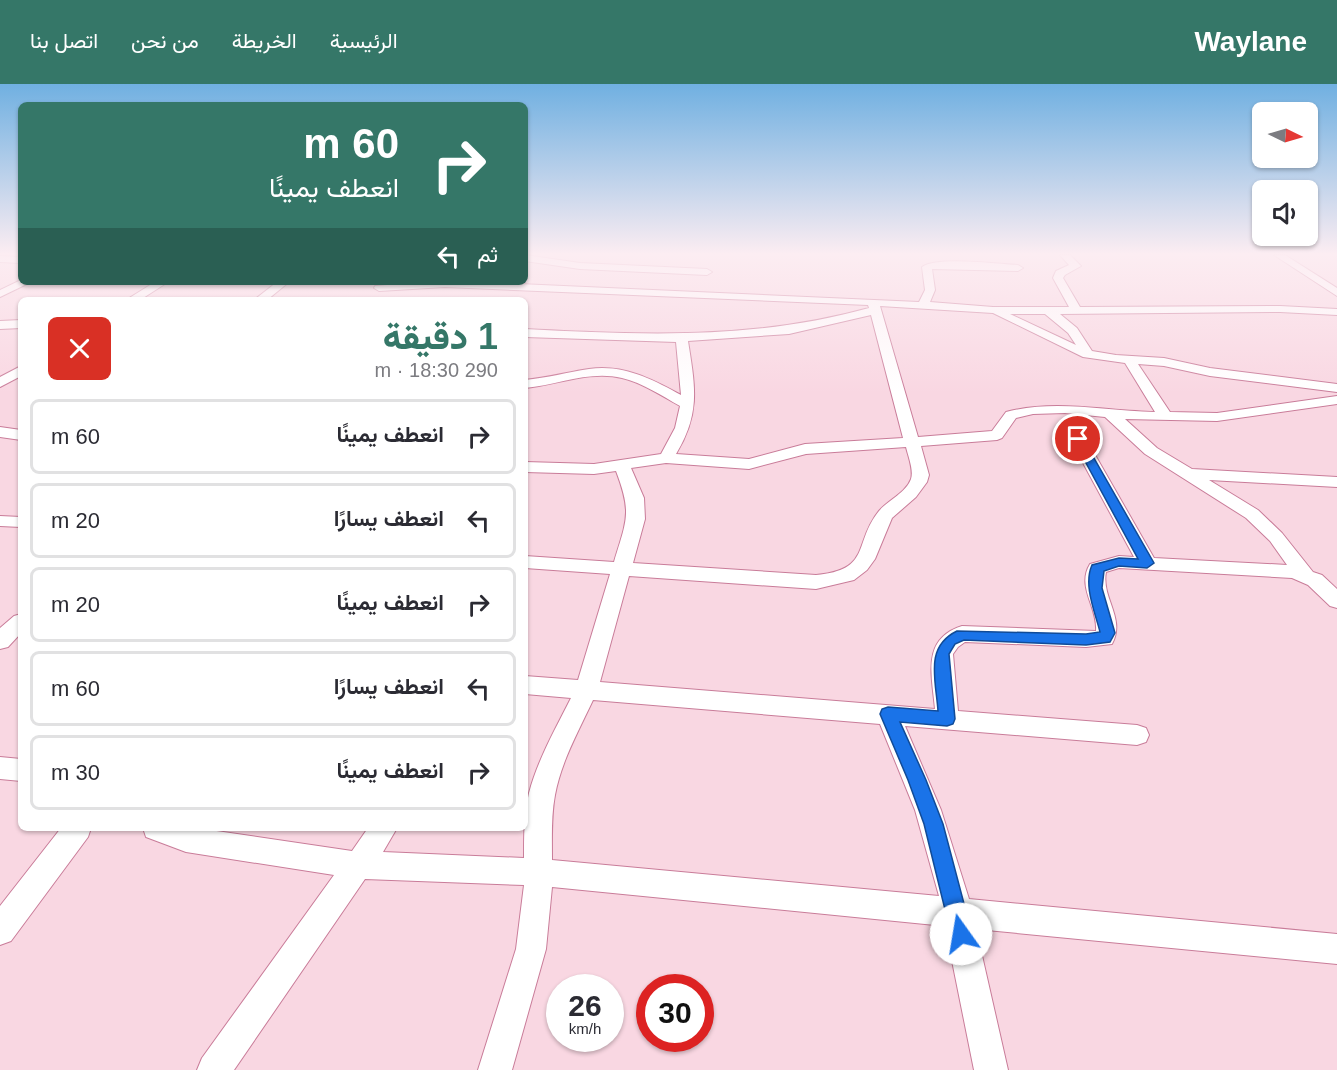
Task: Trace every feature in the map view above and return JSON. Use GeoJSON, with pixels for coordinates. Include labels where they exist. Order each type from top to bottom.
{"type":"FeatureCollection","features":[{"type":"Feature","properties":{"kind":"street"},"geometry":{"type":"LineString","coordinates":[[793,301],[993,310],[1280,309],[1337,312]]}},
{"type":"Feature","properties":{"kind":"street"},"geometry":{"type":"LineString","coordinates":[[923,306],[926,301]]}},
{"type":"Feature","properties":{"kind":"street"},"geometry":{"type":"LineString","coordinates":[[1071,301],[1076,310]]}},
{"type":"Feature","properties":{"kind":"street"},"geometry":{"type":"LineString","coordinates":[[528,333],[682,340],[786,330],[836,321],[874,306]]}},
{"type":"Feature","properties":{"kind":"street"},"geometry":{"type":"LineString","coordinates":[[528,562],[816,582],[835,581],[849,576],[860,568],[869,554],[884,517],[919,484],[921,475],[874,306]]}},
{"type":"Feature","properties":{"kind":"street"},"geometry":{"type":"LineString","coordinates":[[993,310],[1088,354],[1164,362],[1222,374],[1337,388]]}},
{"type":"Feature","properties":{"kind":"street"},"geometry":{"type":"LineString","coordinates":[[1049,311],[1073,331],[1088,354]]}},
{"type":"Feature","properties":{"kind":"street"},"geometry":{"type":"LineString","coordinates":[[0,325],[18,324]]}},
{"type":"Feature","properties":{"kind":"street"},"geometry":{"type":"LineString","coordinates":[[666,458],[680,437],[689,405],[682,340]]}},
{"type":"Feature","properties":{"kind":"street"},"geometry":{"type":"LineString","coordinates":[[1129,360],[1166,417]]}},
{"type":"Feature","properties":{"kind":"street"},"geometry":{"type":"LineString","coordinates":[[528,384],[614,372],[632,377],[689,405]]}},
{"type":"Feature","properties":{"kind":"street"},"geometry":{"type":"LineString","coordinates":[[0,383],[18,374]]}},
{"type":"Feature","properties":{"kind":"street"},"geometry":{"type":"LineString","coordinates":[[528,395],[540,384]]}},
{"type":"Feature","properties":{"kind":"street"},"geometry":{"type":"LineString","coordinates":[[528,467],[578,470],[622,466],[666,458],[749,464],[799,450],[989,437],[1001,431],[1011,415],[1021,411],[1065,409],[1166,417],[1217,417],[1337,400]]}},
{"type":"Feature","properties":{"kind":"street"},"geometry":{"type":"LineString","coordinates":[[1109,413],[1139,443],[1236,503],[1259,520],[1276,537],[1305,575],[1322,586],[1337,601]]}},
{"type":"Feature","properties":{"kind":"street"},"geometry":{"type":"LineString","coordinates":[[0,432],[18,435]]}},
{"type":"Feature","properties":{"kind":"street"},"geometry":{"type":"LineString","coordinates":[[1078,439],[1147,563]]}},
{"type":"Feature","properties":{"kind":"street"},"geometry":{"type":"LineString","coordinates":[[495,1070],[531,949],[536,912],[538,824],[542,793],[552,764],[586,690],[634,531],[636,506],[622,466]]}},
{"type":"Feature","properties":{"kind":"street"},"geometry":{"type":"LineString","coordinates":[[1185,473],[1337,482]]}},
{"type":"Feature","properties":{"kind":"street"},"geometry":{"type":"LineString","coordinates":[[0,521],[18,522]]}},
{"type":"Feature","properties":{"kind":"street"},"geometry":{"type":"LineString","coordinates":[[947,719],[942,654],[950,640],[962,634],[1104,638],[1108,633],[1108,626],[1095,588],[1097,568],[1119,562],[1286,571],[1305,575]]}},
{"type":"Feature","properties":{"kind":"street"},"geometry":{"type":"LineString","coordinates":[[0,640],[18,624]]}},
{"type":"Feature","properties":{"kind":"street"},"geometry":{"type":"LineString","coordinates":[[0,640],[18,642]]}},
{"type":"Feature","properties":{"kind":"street"},"geometry":{"type":"LineString","coordinates":[[528,685],[1137,735]]}},
{"type":"Feature","properties":{"kind":"street"},"geometry":{"type":"LineString","coordinates":[[888,714],[917,780],[933,824],[956,911],[992,1070]]}},
{"type":"Feature","properties":{"kind":"street"},"geometry":{"type":"LineString","coordinates":[[0,768],[18,770]]}},
{"type":"Feature","properties":{"kind":"street"},"geometry":{"type":"LineString","coordinates":[[0,930],[76,831]]}},
{"type":"Feature","properties":{"kind":"street"},"geometry":{"type":"LineString","coordinates":[[164,831],[186,839],[213,844],[357,865],[538,872],[1337,950]]}},
{"type":"Feature","properties":{"kind":"street"},"geometry":{"type":"LineString","coordinates":[[214,1070],[382,831]]}},
{"type":"Feature","properties":{"kind":"route"},"geometry":{"type":"LineString","coordinates":[[961,934],[933,824],[917,780],[888,714],[947,719],[942,654],[950,640],[962,634],[1096,639],[1104,638],[1108,633],[1108,626],[1095,588],[1097,568],[1104,564],[1119,562],[1147,563],[1078,439]]}}]}
